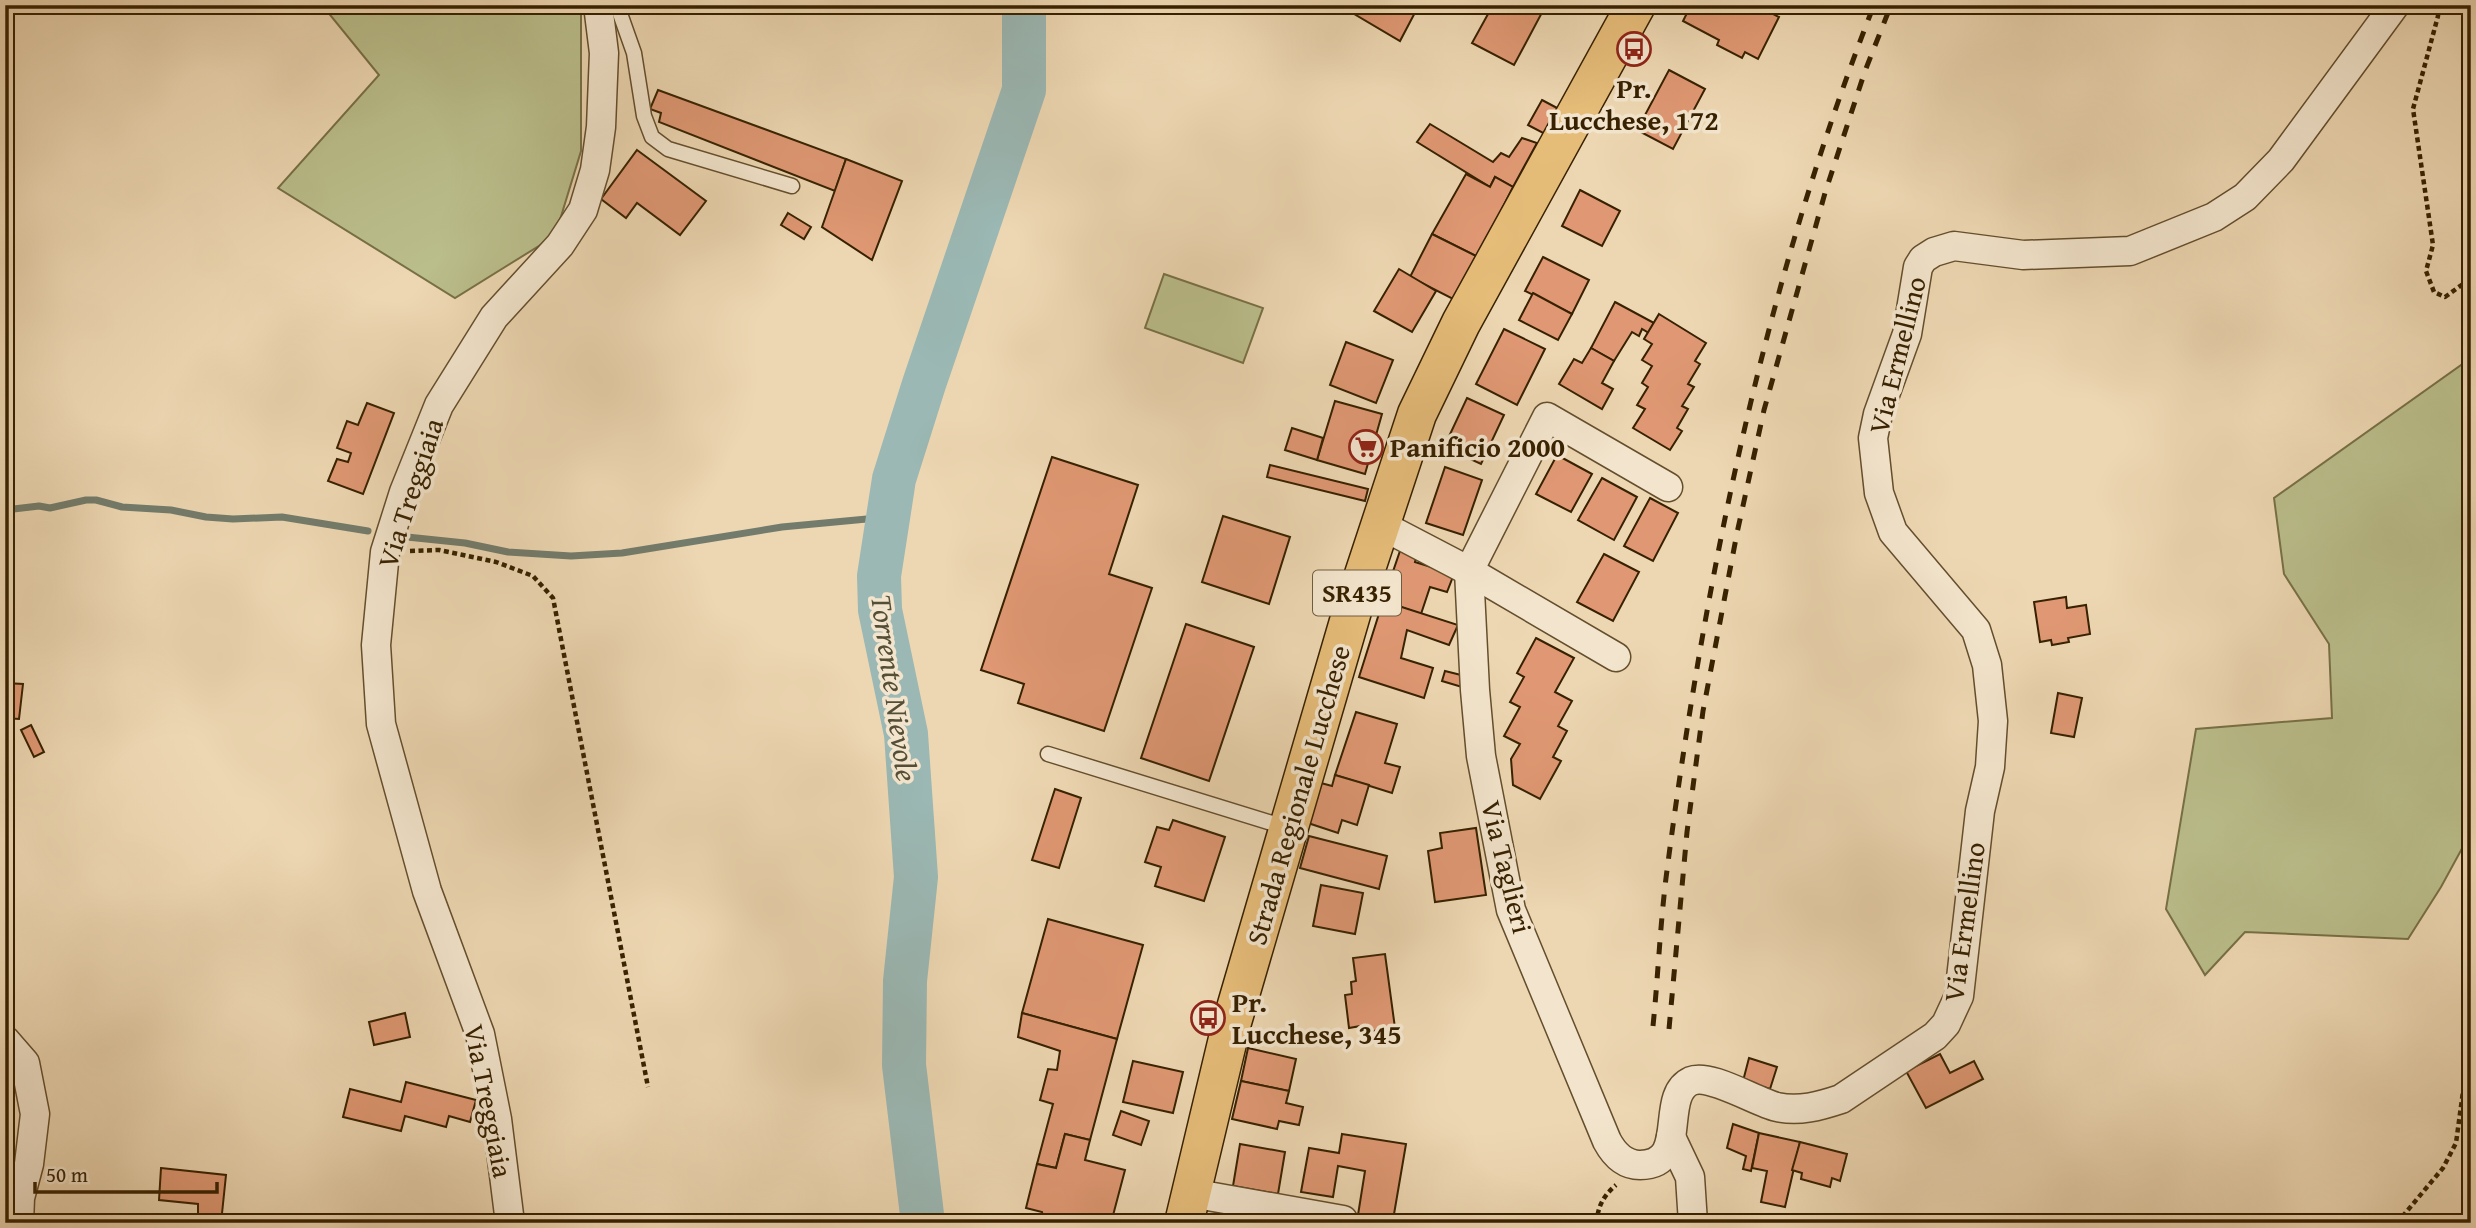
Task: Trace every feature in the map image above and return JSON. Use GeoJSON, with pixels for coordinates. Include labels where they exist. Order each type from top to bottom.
{"type":"FeatureCollection","features":[{"type":"Feature","properties":{"kind":"main road","name":"Strada Regionale Lucchese"},"geometry":{"type":"LineString","coordinates":[[1187,1208],[1232,1022],[1379,524],[1417,414],[1437,369],[1636,5]]}},
{"type":"Feature","properties":{"kind":"street","name":"Via Treggiaia"},"geometry":{"type":"LineString","coordinates":[[510,1223],[497,1119],[480,1034],[427,891],[381,724],[376,645],[385,552],[404,492],[439,405],[494,317],[560,245],[583,210],[596,170],[601,127],[604,53],[598,5]]}},
{"type":"Feature","properties":{"kind":"street","name":"Via Ermellino"},"geometry":{"type":"LineString","coordinates":[[1671,1137],[1679,1095],[1683,1086],[1690,1082],[1708,1080],[1776,1107],[1805,1108],[1824,1105],[1841,1099],[1935,1036],[1946,1024],[1959,996],[1977,833],[1990,766],[1993,721],[1987,665],[1976,630],[1893,531],[1879,493],[1873,438],[1878,414],[1907,334],[1916,276],[1923,259],[1934,252],[1954,246],[2023,255],[2130,251],[2214,218],[2245,197],[2281,160],[2395,5]]}},
{"type":"Feature","properties":{"kind":"street"},"geometry":{"type":"LineString","coordinates":[[1469,571],[1547,417],[1668,487]]}},
{"type":"Feature","properties":{"kind":"street"},"geometry":{"type":"LineString","coordinates":[[1379,524],[1469,571],[1616,657]]}},
{"type":"Feature","properties":{"kind":"street","name":"Via Taglieri"},"geometry":{"type":"LineString","coordinates":[[1469,571],[1481,756],[1511,910],[1607,1141],[1613,1152],[1629,1164]]}},
{"type":"Feature","properties":{"kind":"street"},"geometry":{"type":"LineString","coordinates":[[5,1040],[25,1063],[35,1114],[29,1164],[20,1198],[19,1223]]}},
{"type":"Feature","properties":{"kind":"street"},"geometry":{"type":"LineString","coordinates":[[1629,1164],[1639,1165],[1658,1160],[1668,1151],[1671,1137]]}},
{"type":"Feature","properties":{"kind":"street"},"geometry":{"type":"LineString","coordinates":[[1671,1137],[1690,1177],[1693,1223]]}},
{"type":"Feature","properties":{"kind":"street"},"geometry":{"type":"LineString","coordinates":[[1187,1208],[1343,1220],[1343,1223]]}},
{"type":"Feature","properties":{"kind":"lane"},"geometry":{"type":"LineString","coordinates":[[617,5],[634,53],[645,116],[652,137],[668,149],[792,186]]}},
{"type":"Feature","properties":{"kind":"lane"},"geometry":{"type":"LineString","coordinates":[[1048,754],[1289,829]]}},
{"type":"Feature","properties":{"kind":"path"},"geometry":{"type":"LineString","coordinates":[[2438,5],[2438,16],[2413,109],[2430,214],[2432,244],[2426,271],[2434,292],[2445,296],[2463,284],[2471,251]]}},
{"type":"Feature","properties":{"kind":"path"},"geometry":{"type":"LineString","coordinates":[[385,552],[439,550],[496,562],[533,576],[553,597],[648,1087]]}},
{"type":"Feature","properties":{"kind":"path"},"geometry":{"type":"LineString","coordinates":[[2397,1223],[2443,1168],[2456,1143],[2471,1033]]}},
{"type":"Feature","properties":{"kind":"path"},"geometry":{"type":"LineString","coordinates":[[1597,1223],[1597,1214],[1607,1193],[1619,1183],[1629,1164]]}},
{"type":"Feature","properties":{"kind":"green space"},"geometry":{"type":"Polygon","coordinates":[[[322,5],[581,5],[581,151],[555,236],[455,298],[278,188],[379,75],[322,5]]]}},
{"type":"Feature","properties":{"kind":"green space"},"geometry":{"type":"Polygon","coordinates":[[[1164,274],[1263,308],[1243,363],[1145,328],[1164,274]]]}},
{"type":"Feature","properties":{"kind":"green space"},"geometry":{"type":"Polygon","coordinates":[[[2471,358],[2471,832],[2408,939],[2245,932],[2205,975],[2166,909],[2196,729],[2332,718],[2329,644],[2284,574],[2274,498],[2471,358]]]}},
{"type":"Feature","properties":{"kind":"building"},"geometry":{"type":"Polygon","coordinates":[[[1339,5],[1419,5],[1400,41],[1339,5]]]}},
{"type":"Feature","properties":{"kind":"building"},"geometry":{"type":"Polygon","coordinates":[[[1493,5],[1546,5],[1514,65],[1472,43],[1493,5]]]}},
{"type":"Feature","properties":{"kind":"building"},"geometry":{"type":"Polygon","coordinates":[[[1691,5],[1756,5],[1779,17],[1758,59],[1745,52],[1742,58],[1717,45],[1719,40],[1683,21],[1691,5]]]}},
{"type":"Feature","properties":{"kind":"building"},"geometry":{"type":"Polygon","coordinates":[[[1669,70],[1705,89],[1673,149],[1637,130],[1669,70]]]}},
{"type":"Feature","properties":{"kind":"building"},"geometry":{"type":"Polygon","coordinates":[[[658,90],[846,159],[835,191],[659,122],[661,113],[650,109],[658,90]]]}},
{"type":"Feature","properties":{"kind":"building"},"geometry":{"type":"Polygon","coordinates":[[[1542,100],[1559,109],[1545,134],[1528,125],[1542,100]]]}},
{"type":"Feature","properties":{"kind":"building"},"geometry":{"type":"Polygon","coordinates":[[[1430,124],[1493,162],[1501,153],[1509,157],[1522,138],[1537,143],[1513,187],[1495,177],[1490,187],[1417,142],[1430,124]]]}},
{"type":"Feature","properties":{"kind":"building"},"geometry":{"type":"Polygon","coordinates":[[[637,150],[706,201],[680,235],[637,203],[626,218],[601,199],[637,150]]]}},
{"type":"Feature","properties":{"kind":"building"},"geometry":{"type":"Polygon","coordinates":[[[846,159],[902,181],[872,260],[822,227],[846,159]]]}},
{"type":"Feature","properties":{"kind":"building"},"geometry":{"type":"Polygon","coordinates":[[[1466,174],[1490,187],[1495,177],[1513,187],[1478,257],[1432,234],[1466,174]]]}},
{"type":"Feature","properties":{"kind":"building"},"geometry":{"type":"Polygon","coordinates":[[[1580,190],[1620,211],[1602,246],[1562,226],[1580,190]]]}},
{"type":"Feature","properties":{"kind":"building"},"geometry":{"type":"Polygon","coordinates":[[[788,213],[811,227],[804,239],[781,225],[788,213]]]}},
{"type":"Feature","properties":{"kind":"building"},"geometry":{"type":"Polygon","coordinates":[[[1432,234],[1478,257],[1455,300],[1410,277],[1432,234]]]}},
{"type":"Feature","properties":{"kind":"building"},"geometry":{"type":"Polygon","coordinates":[[[1543,257],[1589,280],[1572,314],[1525,291],[1543,257]]]}},
{"type":"Feature","properties":{"kind":"building"},"geometry":{"type":"Polygon","coordinates":[[[1399,269],[1436,291],[1412,332],[1374,311],[1399,269]]]}},
{"type":"Feature","properties":{"kind":"building"},"geometry":{"type":"Polygon","coordinates":[[[1533,293],[1572,314],[1558,340],[1519,320],[1533,293]]]}},
{"type":"Feature","properties":{"kind":"building"},"geometry":{"type":"Polygon","coordinates":[[[1615,302],[1654,323],[1649,333],[1642,329],[1639,336],[1632,332],[1614,361],[1591,348],[1615,302]]]}},
{"type":"Feature","properties":{"kind":"building"},"geometry":{"type":"Polygon","coordinates":[[[1659,314],[1706,343],[1695,361],[1700,364],[1688,384],[1694,387],[1682,406],[1688,409],[1677,428],[1682,431],[1670,450],[1633,428],[1645,409],[1637,405],[1648,387],[1642,383],[1652,366],[1642,360],[1652,344],[1644,339],[1659,314]]]}},
{"type":"Feature","properties":{"kind":"building"},"geometry":{"type":"Polygon","coordinates":[[[1504,329],[1545,349],[1517,405],[1476,384],[1504,329]]]}},
{"type":"Feature","properties":{"kind":"building"},"geometry":{"type":"Polygon","coordinates":[[[1346,342],[1393,360],[1376,403],[1330,385],[1346,342]]]}},
{"type":"Feature","properties":{"kind":"building"},"geometry":{"type":"Polygon","coordinates":[[[1591,348],[1614,361],[1602,383],[1613,389],[1602,409],[1559,384],[1574,359],[1582,363],[1591,348]]]}},
{"type":"Feature","properties":{"kind":"building"},"geometry":{"type":"Polygon","coordinates":[[[1467,398],[1504,415],[1481,464],[1444,447],[1467,398]]]}},
{"type":"Feature","properties":{"kind":"building"},"geometry":{"type":"Polygon","coordinates":[[[1335,401],[1382,414],[1365,474],[1317,460],[1335,401]]]}},
{"type":"Feature","properties":{"kind":"building"},"geometry":{"type":"Polygon","coordinates":[[[367,403],[394,413],[363,494],[328,481],[337,459],[348,462],[351,453],[337,448],[347,421],[358,425],[367,403]]]}},
{"type":"Feature","properties":{"kind":"building"},"geometry":{"type":"Polygon","coordinates":[[[1292,428],[1323,438],[1317,460],[1285,450],[1292,428]]]}},
{"type":"Feature","properties":{"kind":"building"},"geometry":{"type":"Polygon","coordinates":[[[1557,455],[1592,474],[1571,512],[1536,494],[1557,455]]]}},
{"type":"Feature","properties":{"kind":"building"},"geometry":{"type":"Polygon","coordinates":[[[1052,457],[1138,485],[1109,574],[1152,588],[1104,731],[1018,703],[1024,684],[981,670],[1052,457]]]}},
{"type":"Feature","properties":{"kind":"building"},"geometry":{"type":"Polygon","coordinates":[[[1270,465],[1368,489],[1365,501],[1267,477],[1270,465]]]}},
{"type":"Feature","properties":{"kind":"building"},"geometry":{"type":"Polygon","coordinates":[[[1445,467],[1482,480],[1463,535],[1426,523],[1445,467]]]}},
{"type":"Feature","properties":{"kind":"building"},"geometry":{"type":"Polygon","coordinates":[[[1602,478],[1637,497],[1614,540],[1578,520],[1602,478]]]}},
{"type":"Feature","properties":{"kind":"building"},"geometry":{"type":"Polygon","coordinates":[[[1650,498],[1678,513],[1653,561],[1624,546],[1650,498]]]}},
{"type":"Feature","properties":{"kind":"building"},"geometry":{"type":"Polygon","coordinates":[[[1223,516],[1290,537],[1269,604],[1202,582],[1223,516]]]}},
{"type":"Feature","properties":{"kind":"building"},"geometry":{"type":"Polygon","coordinates":[[[1402,545],[1417,554],[1415,562],[1454,574],[1447,592],[1430,587],[1421,614],[1383,601],[1402,545]]]}},
{"type":"Feature","properties":{"kind":"building"},"geometry":{"type":"Polygon","coordinates":[[[1604,554],[1639,572],[1613,621],[1577,602],[1604,554]]]}},
{"type":"Feature","properties":{"kind":"building"},"geometry":{"type":"Polygon","coordinates":[[[2066,597],[2067,608],[2086,605],[2090,634],[2068,638],[2069,642],[2052,645],[2051,640],[2040,642],[2034,602],[2066,597]]]}},
{"type":"Feature","properties":{"kind":"building"},"geometry":{"type":"Polygon","coordinates":[[[1383,601],[1458,625],[1449,645],[1407,630],[1401,658],[1433,668],[1424,698],[1359,677],[1383,601]]]}},
{"type":"Feature","properties":{"kind":"building"},"geometry":{"type":"Polygon","coordinates":[[[1186,624],[1254,647],[1209,781],[1141,758],[1186,624]]]}},
{"type":"Feature","properties":{"kind":"building"},"geometry":{"type":"Polygon","coordinates":[[[1536,638],[1574,658],[1555,692],[1572,701],[1558,726],[1567,731],[1553,757],[1561,761],[1540,799],[1513,785],[1511,759],[1520,744],[1504,736],[1520,707],[1510,702],[1524,677],[1517,673],[1536,638]]]}},
{"type":"Feature","properties":{"kind":"building"},"geometry":{"type":"Polygon","coordinates":[[[1445,671],[1465,676],[1462,687],[1442,681],[1445,671]]]}},
{"type":"Feature","properties":{"kind":"building"},"geometry":{"type":"Polygon","coordinates":[[[5,683],[23,684],[19,719],[5,718],[5,683]]]}},
{"type":"Feature","properties":{"kind":"building"},"geometry":{"type":"Polygon","coordinates":[[[2058,693],[2082,698],[2074,737],[2051,733],[2058,693]]]}},
{"type":"Feature","properties":{"kind":"building"},"geometry":{"type":"Polygon","coordinates":[[[1356,712],[1397,724],[1385,763],[1400,767],[1392,793],[1335,775],[1356,712]]]}},
{"type":"Feature","properties":{"kind":"building"},"geometry":{"type":"Polygon","coordinates":[[[31,725],[44,752],[34,757],[21,730],[31,725]]]}},
{"type":"Feature","properties":{"kind":"building"},"geometry":{"type":"Polygon","coordinates":[[[1335,775],[1369,785],[1357,825],[1342,820],[1338,833],[1308,823],[1321,783],[1332,786],[1335,775]]]}},
{"type":"Feature","properties":{"kind":"building"},"geometry":{"type":"Polygon","coordinates":[[[1055,789],[1081,798],[1059,868],[1032,860],[1055,789]]]}},
{"type":"Feature","properties":{"kind":"building"},"geometry":{"type":"Polygon","coordinates":[[[1173,820],[1225,837],[1204,901],[1155,886],[1161,867],[1145,862],[1157,827],[1169,830],[1173,820]]]}},
{"type":"Feature","properties":{"kind":"building"},"geometry":{"type":"Polygon","coordinates":[[[1476,828],[1486,895],[1435,902],[1428,851],[1442,848],[1440,833],[1476,828]]]}},
{"type":"Feature","properties":{"kind":"building"},"geometry":{"type":"Polygon","coordinates":[[[1309,836],[1387,856],[1379,889],[1300,868],[1309,836]]]}},
{"type":"Feature","properties":{"kind":"building"},"geometry":{"type":"Polygon","coordinates":[[[1321,885],[1363,893],[1355,934],[1313,926],[1321,885]]]}},
{"type":"Feature","properties":{"kind":"building"},"geometry":{"type":"Polygon","coordinates":[[[1048,919],[1143,945],[1117,1039],[1022,1013],[1048,919]]]}},
{"type":"Feature","properties":{"kind":"building"},"geometry":{"type":"Polygon","coordinates":[[[1385,954],[1395,1028],[1366,1032],[1366,1025],[1349,1028],[1345,995],[1352,994],[1351,982],[1356,981],[1353,958],[1385,954]]]}},
{"type":"Feature","properties":{"kind":"building"},"geometry":{"type":"Polygon","coordinates":[[[405,1013],[410,1037],[374,1045],[369,1022],[405,1013]]]}},
{"type":"Feature","properties":{"kind":"building"},"geometry":{"type":"Polygon","coordinates":[[[1022,1013],[1117,1039],[1090,1140],[1065,1134],[1056,1168],[1037,1164],[1053,1104],[1040,1100],[1048,1069],[1057,1070],[1060,1051],[1018,1037],[1022,1013]]]}},
{"type":"Feature","properties":{"kind":"building"},"geometry":{"type":"Polygon","coordinates":[[[1248,1048],[1296,1059],[1289,1091],[1241,1081],[1248,1048]]]}},
{"type":"Feature","properties":{"kind":"building"},"geometry":{"type":"Polygon","coordinates":[[[1940,1054],[1950,1073],[1974,1061],[1983,1079],[1926,1108],[1906,1071],[1940,1054]]]}},
{"type":"Feature","properties":{"kind":"building"},"geometry":{"type":"Polygon","coordinates":[[[1749,1058],[1777,1067],[1770,1089],[1743,1081],[1749,1058]]]}},
{"type":"Feature","properties":{"kind":"building"},"geometry":{"type":"Polygon","coordinates":[[[1133,1061],[1183,1072],[1173,1113],[1123,1102],[1133,1061]]]}},
{"type":"Feature","properties":{"kind":"building"},"geometry":{"type":"Polygon","coordinates":[[[1241,1081],[1289,1091],[1286,1103],[1303,1107],[1299,1125],[1279,1121],[1277,1129],[1232,1119],[1241,1081]]]}},
{"type":"Feature","properties":{"kind":"building"},"geometry":{"type":"Polygon","coordinates":[[[406,1082],[476,1100],[470,1122],[449,1116],[446,1127],[405,1116],[401,1131],[343,1117],[350,1089],[401,1102],[406,1082]]]}},
{"type":"Feature","properties":{"kind":"building"},"geometry":{"type":"Polygon","coordinates":[[[1121,1111],[1149,1121],[1141,1145],[1113,1135],[1121,1111]]]}},
{"type":"Feature","properties":{"kind":"building"},"geometry":{"type":"Polygon","coordinates":[[[1733,1124],[1759,1133],[1751,1171],[1743,1169],[1746,1156],[1727,1148],[1733,1124]]]}},
{"type":"Feature","properties":{"kind":"building"},"geometry":{"type":"Polygon","coordinates":[[[1759,1133],[1800,1142],[1785,1207],[1761,1202],[1767,1171],[1752,1168],[1759,1133]]]}},
{"type":"Feature","properties":{"kind":"building"},"geometry":{"type":"Polygon","coordinates":[[[1065,1134],[1090,1140],[1085,1160],[1125,1170],[1111,1223],[1044,1223],[1042,1212],[1026,1208],[1037,1164],[1056,1168],[1065,1134]]]}},
{"type":"Feature","properties":{"kind":"building"},"geometry":{"type":"Polygon","coordinates":[[[1342,1134],[1406,1144],[1393,1220],[1358,1215],[1365,1171],[1338,1166],[1333,1197],[1301,1192],[1309,1148],[1339,1153],[1342,1134]]]}},
{"type":"Feature","properties":{"kind":"building"},"geometry":{"type":"Polygon","coordinates":[[[1800,1142],[1847,1154],[1840,1181],[1832,1178],[1830,1187],[1801,1179],[1802,1173],[1792,1170],[1800,1142]]]}},
{"type":"Feature","properties":{"kind":"building"},"geometry":{"type":"Polygon","coordinates":[[[1240,1144],[1285,1152],[1278,1194],[1233,1186],[1240,1144]]]}},
{"type":"Feature","properties":{"kind":"building"},"geometry":{"type":"Polygon","coordinates":[[[161,1168],[226,1175],[221,1223],[206,1223],[205,1214],[198,1214],[198,1204],[159,1200],[161,1168]]]}},
{"type":"Feature","properties":{"kind":"building"},"geometry":{"type":"Polygon","coordinates":[[[1216,1214],[1255,1221],[1255,1223],[1215,1223],[1216,1214]]]}},
{"type":"Feature","properties":{"kind":"building"},"geometry":{"type":"Polygon","coordinates":[[[1358,1215],[1414,1223],[1357,1223],[1358,1215]]]}},
{"type":"Feature","properties":{"kind":"waterway","name":"Torrente Nievole"},"geometry":{"type":"LineString","coordinates":[[923,1223],[904,1065],[905,981],[916,877],[906,734],[880,610],[879,576],[894,479],[1024,90],[1024,5]]}},
{"type":"Feature","properties":{"kind":"waterway"},"geometry":{"type":"LineString","coordinates":[[5,510],[39,506],[50,508],[96,500],[122,507],[171,510],[206,517],[282,517],[368,531]]}},
{"type":"Feature","properties":{"kind":"waterway"},"geometry":{"type":"LineString","coordinates":[[407,537],[465,543],[508,552],[571,556],[622,553],[782,527],[888,517]]}},
{"type":"Feature","properties":{"kind":"railway"},"geometry":{"type":"LineString","coordinates":[[1653,1026],[1664,896],[1681,767],[1699,656],[1743,436],[1800,218],[1874,5]]}},
{"type":"Feature","properties":{"kind":"railway"},"geometry":{"type":"LineString","coordinates":[[1669,1029],[1687,832],[1703,711],[1737,533],[1764,410],[1825,193],[1865,71],[1891,5]]}},
{"type":"Feature","properties":{"kind":"railway"},"geometry":{"type":"LineString","coordinates":[[1646,1213],[1646,1223]]}},
{"type":"Feature","properties":{"kind":"railway"},"geometry":{"type":"LineString","coordinates":[[1662,1213],[1662,1223]]}},
{"type":"Feature","properties":{"kind":"place","name":"Pr. Lucchese, 172"},"geometry":{"type":"Point","coordinates":[1634,49]}},
{"type":"Feature","properties":{"kind":"place","name":"Panificio 2000"},"geometry":{"type":"Point","coordinates":[1366,447]}},
{"type":"Feature","properties":{"kind":"place","name":"Pr. Lucchese, 345"},"geometry":{"type":"Point","coordinates":[1208,1018]}}]}
